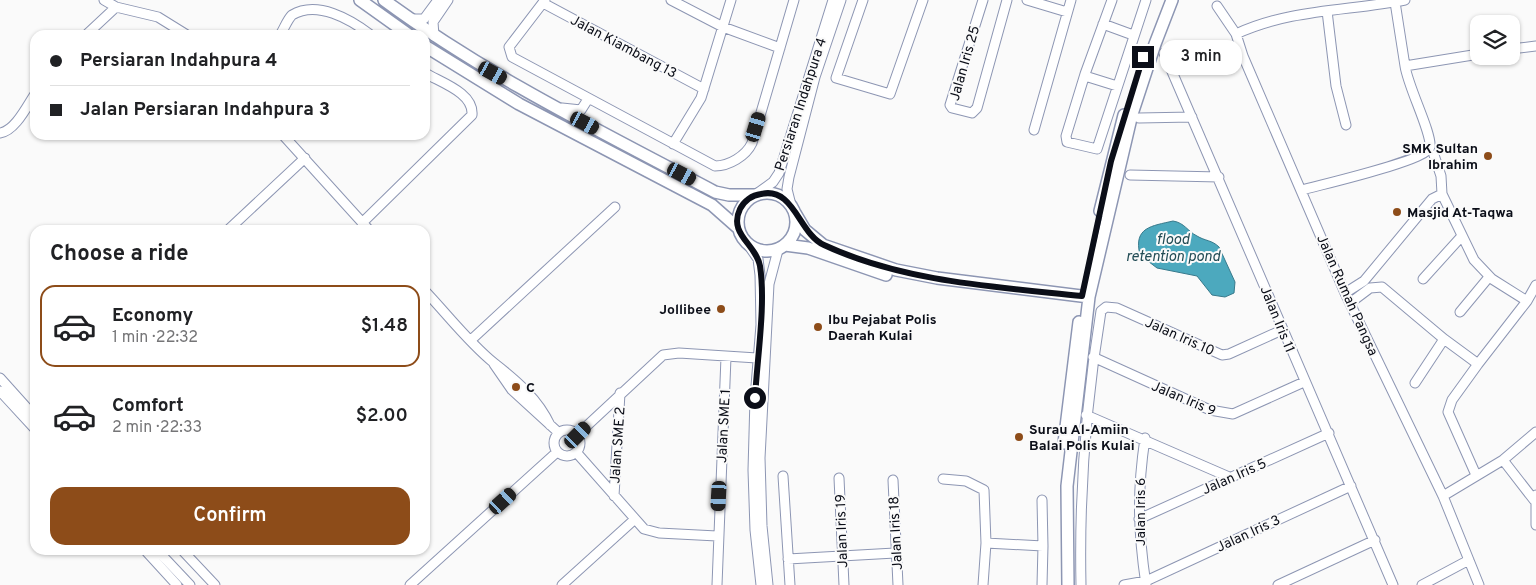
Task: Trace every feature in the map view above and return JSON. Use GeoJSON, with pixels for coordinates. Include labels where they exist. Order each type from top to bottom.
{"type":"FeatureCollection","features":[{"type":"Feature","properties":{"kind":"main road"},"geometry":{"type":"LineString","coordinates":[[360,0],[402,30]]}},
{"type":"Feature","properties":{"kind":"main road"},"geometry":{"type":"LineString","coordinates":[[384,0],[426,30]]}},
{"type":"Feature","properties":{"kind":"main road"},"geometry":{"type":"LineString","coordinates":[[1061,585],[1060,485],[1085,300],[1116,140],[1132,87],[1164,0]]}},
{"type":"Feature","properties":{"kind":"main road"},"geometry":{"type":"LineString","coordinates":[[1068,585],[1067,486],[1085,300],[1132,114],[1172,0]]}},
{"type":"Feature","properties":{"kind":"main road"},"geometry":{"type":"LineString","coordinates":[[430,33],[493,73],[554,107],[715,192],[729,195],[775,194],[784,198],[805,230],[823,245],[896,270],[1085,300]]}},
{"type":"Feature","properties":{"kind":"main road"},"geometry":{"type":"LineString","coordinates":[[430,49],[519,104],[712,205],[738,228]]}},
{"type":"Feature","properties":{"kind":"main road"},"geometry":{"type":"LineString","coordinates":[[756,195],[741,208],[737,218],[740,235],[749,246],[768,252],[782,248],[808,248],[895,277],[993,293],[1085,300]]}},
{"type":"Feature","properties":{"kind":"main road"},"geometry":{"type":"LineString","coordinates":[[782,248],[795,230],[793,209]]}},
{"type":"Feature","properties":{"kind":"street"},"geometry":{"type":"LineString","coordinates":[[104,0],[116,7],[158,17],[179,30]]}},
{"type":"Feature","properties":{"kind":"street"},"geometry":{"type":"LineString","coordinates":[[410,19],[424,19],[438,0]]}},
{"type":"Feature","properties":{"kind":"street"},"geometry":{"type":"LineString","coordinates":[[434,36],[433,22],[448,0]]}},
{"type":"Feature","properties":{"kind":"street"},"geometry":{"type":"LineString","coordinates":[[671,0],[723,27],[780,48]]}},
{"type":"Feature","properties":{"kind":"street"},"geometry":{"type":"LineString","coordinates":[[674,144],[704,89],[731,0]]}},
{"type":"Feature","properties":{"kind":"street"},"geometry":{"type":"LineString","coordinates":[[544,1],[509,47],[512,57],[715,166],[721,166],[745,155],[749,150],[794,0]]}},
{"type":"Feature","properties":{"kind":"street","name":"Persiaran Indahpura 4"},"geometry":{"type":"LineString","coordinates":[[756,195],[773,182],[779,173],[833,0]]}},
{"type":"Feature","properties":{"kind":"street","name":"Persiaran Indahpura 4"},"geometry":{"type":"LineString","coordinates":[[793,209],[787,190],[789,178],[815,77],[841,0]]}},
{"type":"Feature","properties":{"kind":"street"},"geometry":{"type":"LineString","coordinates":[[863,0],[836,78],[890,94],[923,0]]}},
{"type":"Feature","properties":{"kind":"street","name":"Jalan Iris 25"},"geometry":{"type":"LineString","coordinates":[[984,0],[950,105],[952,108],[967,112],[975,111],[977,108],[1007,0]]}},
{"type":"Feature","properties":{"kind":"street"},"geometry":{"type":"LineString","coordinates":[[1027,0],[1067,12]]}},
{"type":"Feature","properties":{"kind":"street"},"geometry":{"type":"LineString","coordinates":[[1034,130],[1071,0]]}},
{"type":"Feature","properties":{"kind":"street"},"geometry":{"type":"LineString","coordinates":[[1112,0],[1085,76],[1066,136],[1067,142],[1097,148],[1146,0]]}},
{"type":"Feature","properties":{"kind":"street"},"geometry":{"type":"LineString","coordinates":[[1236,34],[1268,22],[1327,11],[1405,0]]}},
{"type":"Feature","properties":{"kind":"street","name":"Jalan Kiambang 13"},"geometry":{"type":"LineString","coordinates":[[544,1],[704,89]]}},
{"type":"Feature","properties":{"kind":"street"},"geometry":{"type":"LineString","coordinates":[[1302,190],[1408,160],[1428,151],[1430,147],[1408,82],[1395,2]]}},
{"type":"Feature","properties":{"kind":"street"},"geometry":{"type":"LineString","coordinates":[[283,30],[293,14],[307,5],[320,4],[333,6],[364,30]]}},
{"type":"Feature","properties":{"kind":"street","name":"Jalan Rumah Pangsa"},"geometry":{"type":"LineString","coordinates":[[1218,6],[1236,34],[1243,56],[1345,293],[1443,496],[1479,585]]}},
{"type":"Feature","properties":{"kind":"street"},"geometry":{"type":"LineString","coordinates":[[91,30],[116,7]]}},
{"type":"Feature","properties":{"kind":"street"},"geometry":{"type":"LineString","coordinates":[[1327,11],[1336,86],[1346,124]]}},
{"type":"Feature","properties":{"kind":"street"},"geometry":{"type":"LineString","coordinates":[[1102,24],[1134,35]]}},
{"type":"Feature","properties":{"kind":"street"},"geometry":{"type":"LineString","coordinates":[[1520,48],[1536,46]]}},
{"type":"Feature","properties":{"kind":"street","name":"Jalan Iris 11"},"geometry":{"type":"LineString","coordinates":[[1164,53],[1219,177],[1304,382],[1330,433],[1393,585]]}},
{"type":"Feature","properties":{"kind":"street"},"geometry":{"type":"LineString","coordinates":[[1406,66],[1470,55]]}},
{"type":"Feature","properties":{"kind":"street"},"geometry":{"type":"LineString","coordinates":[[288,140],[362,223],[472,115],[473,106],[468,98],[430,76]]}},
{"type":"Feature","properties":{"kind":"street"},"geometry":{"type":"LineString","coordinates":[[1085,76],[1117,86]]}},
{"type":"Feature","properties":{"kind":"street"},"geometry":{"type":"LineString","coordinates":[[554,107],[578,111],[590,100]]}},
{"type":"Feature","properties":{"kind":"street"},"geometry":{"type":"LineString","coordinates":[[590,100],[587,115],[600,131]]}},
{"type":"Feature","properties":{"kind":"street"},"geometry":{"type":"LineString","coordinates":[[0,133],[6,132],[30,101]]}},
{"type":"Feature","properties":{"kind":"street"},"geometry":{"type":"LineString","coordinates":[[1139,118],[1192,117]]}},
{"type":"Feature","properties":{"kind":"street"},"geometry":{"type":"LineString","coordinates":[[1434,154],[1441,176],[1442,194],[1461,237],[1474,260],[1489,277],[1527,301]]}},
{"type":"Feature","properties":{"kind":"street"},"geometry":{"type":"LineString","coordinates":[[233,225],[305,158]]}},
{"type":"Feature","properties":{"kind":"street"},"geometry":{"type":"LineString","coordinates":[[1130,175],[1219,177]]}},
{"type":"Feature","properties":{"kind":"street"},"geometry":{"type":"LineString","coordinates":[[1345,293],[1364,280],[1432,200],[1442,194]]}},
{"type":"Feature","properties":{"kind":"street"},"geometry":{"type":"LineString","coordinates":[[471,340],[615,207]]}},
{"type":"Feature","properties":{"kind":"street"},"geometry":{"type":"LineString","coordinates":[[1423,279],[1461,237]]}},
{"type":"Feature","properties":{"kind":"street"},"geometry":{"type":"LineString","coordinates":[[749,246],[758,259],[760,275],[760,325],[753,470],[755,530],[761,585]]}},
{"type":"Feature","properties":{"kind":"street"},"geometry":{"type":"LineString","coordinates":[[768,585],[762,518],[760,458],[768,284],[782,248]]}},
{"type":"Feature","properties":{"kind":"street"},"geometry":{"type":"LineString","coordinates":[[1460,312],[1489,277]]}},
{"type":"Feature","properties":{"kind":"street"},"geometry":{"type":"LineString","coordinates":[[1476,475],[1448,412],[1452,400],[1527,301],[1536,285]]}},
{"type":"Feature","properties":{"kind":"street"},"geometry":{"type":"LineString","coordinates":[[1350,303],[1370,288],[1382,287],[1444,339],[1478,364]]}},
{"type":"Feature","properties":{"kind":"street"},"geometry":{"type":"LineString","coordinates":[[430,295],[471,340],[494,363],[511,376],[539,405],[550,425],[559,433]]}},
{"type":"Feature","properties":{"kind":"street","name":"Jalan Iris 10"},"geometry":{"type":"LineString","coordinates":[[1093,357],[1101,311],[1106,307],[1117,308],[1222,355],[1234,352],[1282,330]]}},
{"type":"Feature","properties":{"kind":"street"},"geometry":{"type":"LineString","coordinates":[[1415,383],[1444,339]]}},
{"type":"Feature","properties":{"kind":"street"},"geometry":{"type":"LineString","coordinates":[[578,435],[620,393],[663,355],[679,353],[757,358]]}},
{"type":"Feature","properties":{"kind":"street","name":"Jalan SME 1"},"geometry":{"type":"LineString","coordinates":[[717,585],[717,536],[726,356]]}},
{"type":"Feature","properties":{"kind":"street"},"geometry":{"type":"LineString","coordinates":[[1081,585],[1080,514],[1086,415],[1093,357]]}},
{"type":"Feature","properties":{"kind":"street","name":"Jalan Iris 9"},"geometry":{"type":"LineString","coordinates":[[1093,357],[1210,410],[1226,414],[1233,414],[1304,382]]}},
{"type":"Feature","properties":{"kind":"street"},"geometry":{"type":"LineString","coordinates":[[0,378],[30,411]]}},
{"type":"Feature","properties":{"kind":"street"},"geometry":{"type":"LineString","coordinates":[[0,390],[30,423]]}},
{"type":"Feature","properties":{"kind":"street","name":"Jalan SME 2"},"geometry":{"type":"LineString","coordinates":[[614,496],[620,393]]}},
{"type":"Feature","properties":{"kind":"street"},"geometry":{"type":"LineString","coordinates":[[1086,415],[1145,438],[1229,477]]}},
{"type":"Feature","properties":{"kind":"street"},"geometry":{"type":"LineString","coordinates":[[569,430],[578,435],[580,447],[576,452],[566,456],[557,452],[554,442],[559,433],[569,430]]}},
{"type":"Feature","properties":{"kind":"street"},"geometry":{"type":"LineString","coordinates":[[1443,496],[1503,460],[1536,432]]}},
{"type":"Feature","properties":{"kind":"street","name":"Jalan Iris 5"},"geometry":{"type":"LineString","coordinates":[[1139,519],[1330,433]]}},
{"type":"Feature","properties":{"kind":"street","name":"Jalan Iris 6"},"geometry":{"type":"LineString","coordinates":[[1145,438],[1139,482],[1139,519],[1140,552],[1146,583]]}},
{"type":"Feature","properties":{"kind":"street"},"geometry":{"type":"LineString","coordinates":[[410,585],[557,452]]}},
{"type":"Feature","properties":{"kind":"street"},"geometry":{"type":"LineString","coordinates":[[576,452],[644,529],[650,532],[717,536]]}},
{"type":"Feature","properties":{"kind":"street"},"geometry":{"type":"LineString","coordinates":[[1503,460],[1535,498],[1536,525]]}},
{"type":"Feature","properties":{"kind":"street"},"geometry":{"type":"LineString","coordinates":[[783,476],[790,585]]}},
{"type":"Feature","properties":{"kind":"street","name":"Jalan Iris 19"},"geometry":{"type":"LineString","coordinates":[[839,478],[841,556],[844,585]]}},
{"type":"Feature","properties":{"kind":"street"},"geometry":{"type":"LineString","coordinates":[[943,479],[966,481],[984,490],[986,543],[983,585]]}},
{"type":"Feature","properties":{"kind":"street","name":"Jalan Iris 18"},"geometry":{"type":"LineString","coordinates":[[893,480],[898,585]]}},
{"type":"Feature","properties":{"kind":"street","name":"Jalan Iris 3"},"geometry":{"type":"LineString","coordinates":[[1124,585],[1146,583],[1351,486]]}},
{"type":"Feature","properties":{"kind":"street"},"geometry":{"type":"LineString","coordinates":[[1042,500],[1042,585]]}},
{"type":"Feature","properties":{"kind":"street"},"geometry":{"type":"LineString","coordinates":[[562,585],[635,519]]}},
{"type":"Feature","properties":{"kind":"street"},"geometry":{"type":"LineString","coordinates":[[1278,585],[1375,540]]}},
{"type":"Feature","properties":{"kind":"street"},"geometry":{"type":"LineString","coordinates":[[986,543],[1042,546]]}},
{"type":"Feature","properties":{"kind":"street"},"geometry":{"type":"LineString","coordinates":[[788,559],[895,553]]}},
{"type":"Feature","properties":{"kind":"street"},"geometry":{"type":"LineString","coordinates":[[150,555],[177,585]]}},
{"type":"Feature","properties":{"kind":"street"},"geometry":{"type":"LineString","coordinates":[[163,555],[190,585]]}},
{"type":"Feature","properties":{"kind":"street"},"geometry":{"type":"LineString","coordinates":[[187,555],[215,585]]}},
{"type":"Feature","properties":{"kind":"street"},"geometry":{"type":"LineString","coordinates":[[1422,585],[1469,560]]}},
{"type":"Feature","properties":{"kind":"water","name":"flood retention pond"},"geometry":{"type":"Polygon","coordinates":[[[1173,221],[1180,223],[1200,238],[1219,247],[1235,282],[1234,293],[1225,297],[1212,295],[1197,276],[1157,268],[1140,255],[1139,239],[1142,233],[1146,229],[1158,224],[1173,221]]]}},
{"type":"Feature","properties":{"kind":"place","name":"SMK Sultan Ibrahim"},"geometry":{"type":"Point","coordinates":[1488,156]}},
{"type":"Feature","properties":{"kind":"place","name":"Masjid At-Taqwa"},"geometry":{"type":"Point","coordinates":[1397,212]}},
{"type":"Feature","properties":{"kind":"place","name":"Jollibee"},"geometry":{"type":"Point","coordinates":[721,309]}},
{"type":"Feature","properties":{"kind":"place","name":"Ibu Pejabat Polis Daerah Kulai"},"geometry":{"type":"Point","coordinates":[818,327]}},
{"type":"Feature","properties":{"kind":"place","name":"C"},"geometry":{"type":"Point","coordinates":[516,387]}},
{"type":"Feature","properties":{"kind":"place","name":"Surau Al-Amiin Balai Polis Kulai"},"geometry":{"type":"Point","coordinates":[1019,437]}},
{"type":"Feature","properties":{"kind":"route"},"geometry":{"type":"LineString","coordinates":[[755,398],[760,325],[760,267],[755,253],[740,235],[737,218],[747,200],[765,192],[784,198],[791,205],[805,230],[812,238],[823,245],[896,270],[937,278],[1082,296],[1116,140],[1143,57]]}}]}
